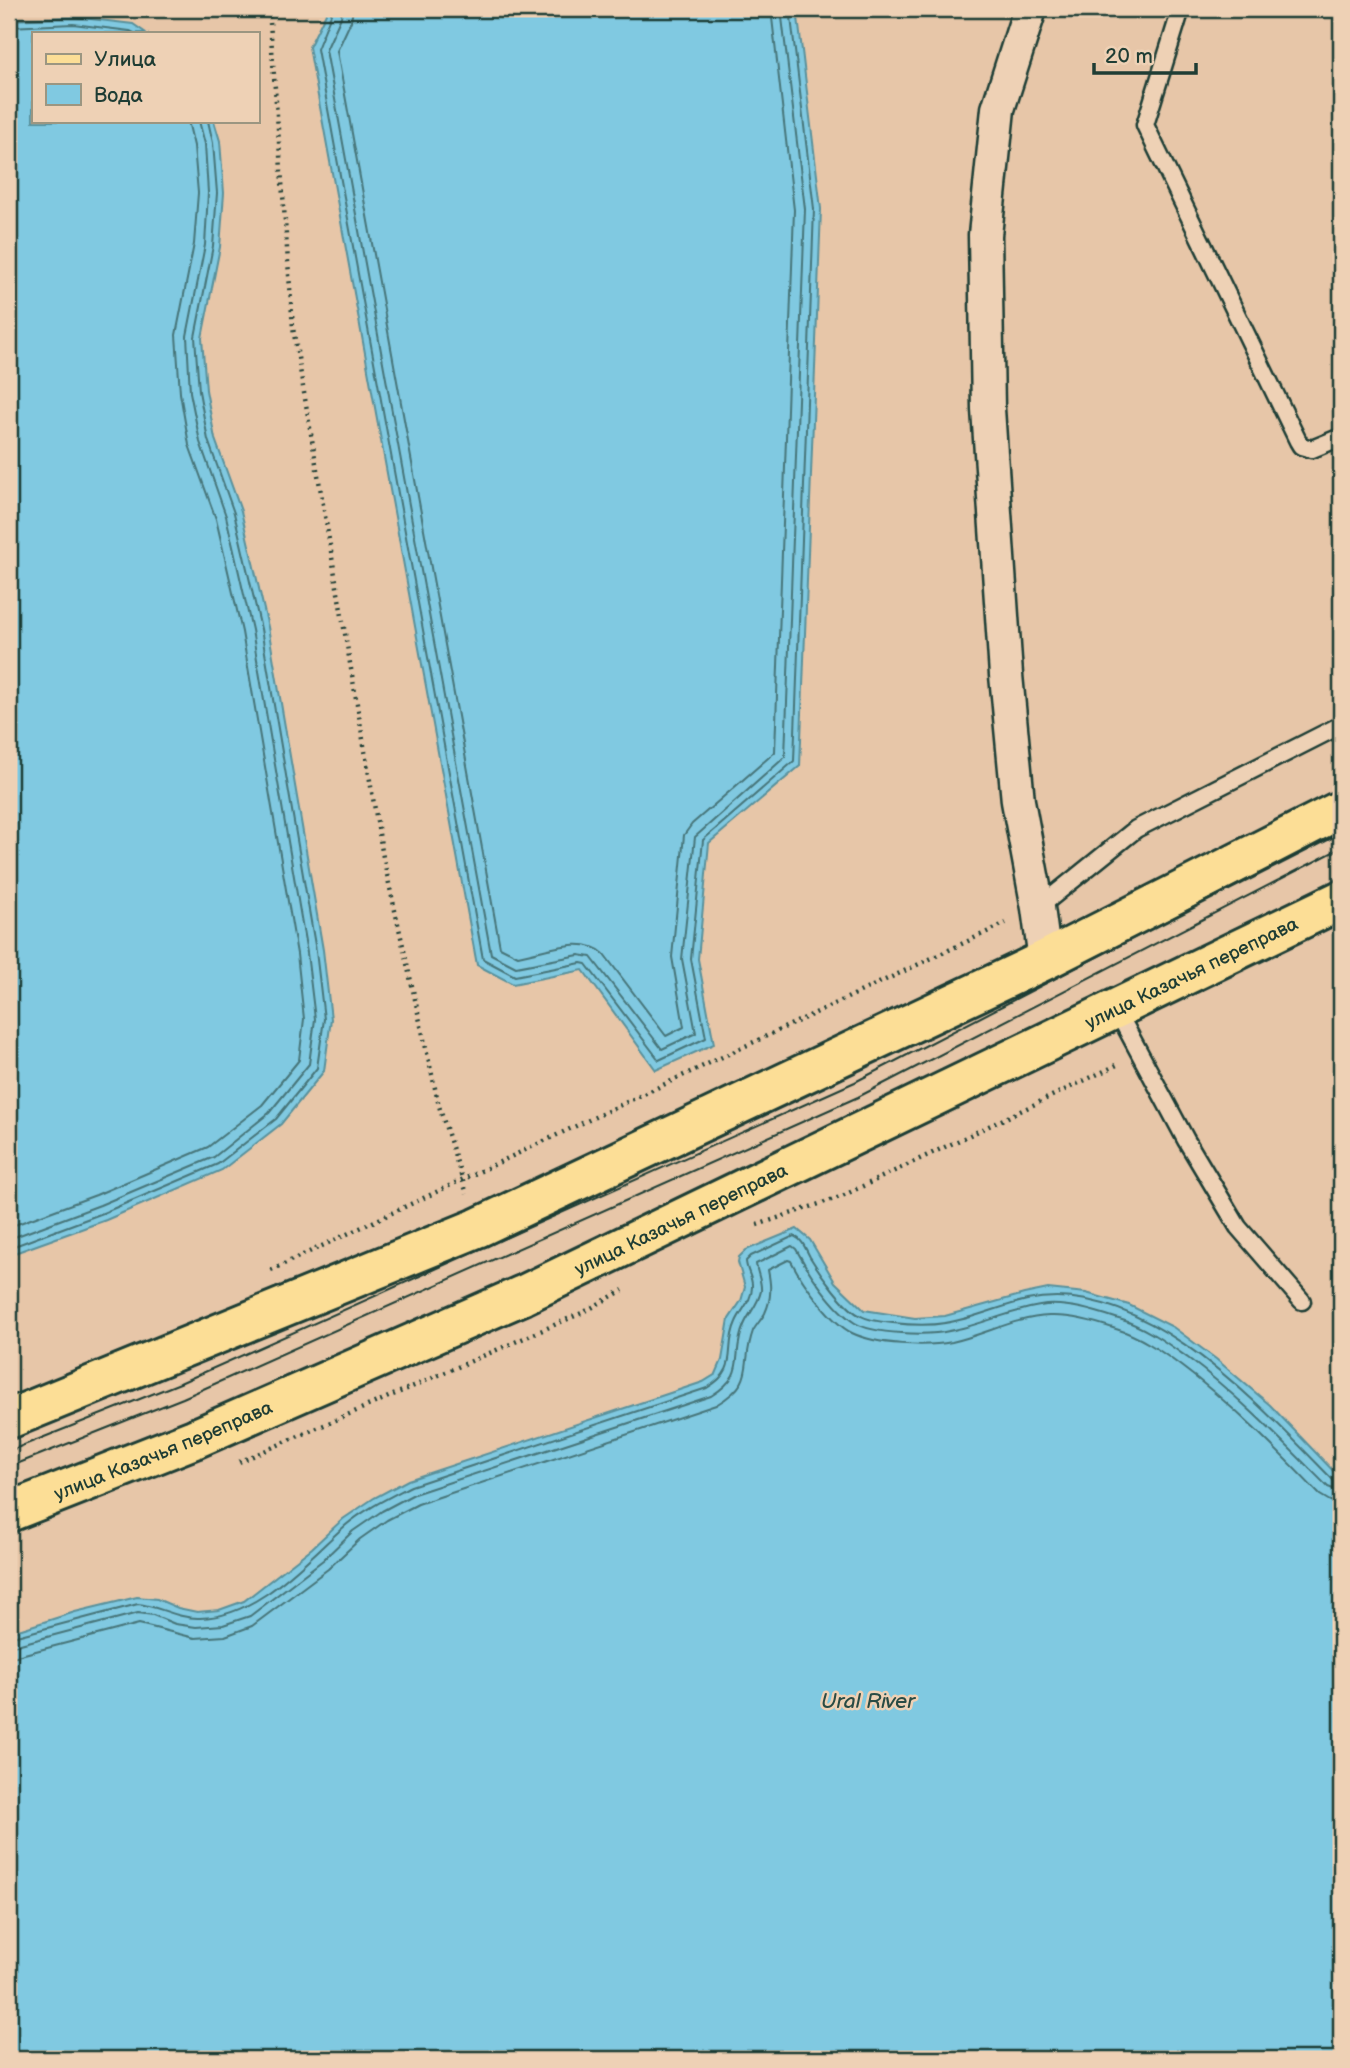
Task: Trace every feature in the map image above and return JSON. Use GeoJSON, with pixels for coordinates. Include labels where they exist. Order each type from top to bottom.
{"type":"FeatureCollection","features":[{"type":"Feature","properties":{"kind":"main road"},"geometry":{"type":"LineString","coordinates":[[9,1419],[478,1228],[1045,960],[1341,810]]}},
{"type":"Feature","properties":{"kind":"main road","name":"улица Казачья переправа"},"geometry":{"type":"LineString","coordinates":[[9,1512],[194,1439],[523,1295],[1341,900]]}},
{"type":"Feature","properties":{"kind":"street"},"geometry":{"type":"LineString","coordinates":[[1030,9],[998,109],[985,235],[988,409],[1006,676],[1018,801],[1045,960]]}},
{"type":"Feature","properties":{"kind":"lane"},"geometry":{"type":"LineString","coordinates":[[1181,9],[1145,117],[1146,128],[1298,441],[1306,449],[1312,449],[1341,437]]}},
{"type":"Feature","properties":{"kind":"lane"},"geometry":{"type":"LineString","coordinates":[[1038,908],[1136,829],[1341,725]]}},
{"type":"Feature","properties":{"kind":"lane"},"geometry":{"type":"LineString","coordinates":[[1116,1009],[1185,1140],[1238,1227],[1302,1301]]}},
{"type":"Feature","properties":{"kind":"path"},"geometry":{"type":"LineString","coordinates":[[269,9],[293,328],[383,857],[439,1106],[478,1228]]}},
{"type":"Feature","properties":{"kind":"path"},"geometry":{"type":"LineString","coordinates":[[264,1273],[1038,908]]}},
{"type":"Feature","properties":{"kind":"water"},"geometry":{"type":"Polygon","coordinates":[[[328,9],[797,9],[821,209],[800,766],[709,843],[698,959],[714,1044],[656,1070],[583,970],[513,984],[477,965],[309,47],[328,9]]]}},
{"type":"Feature","properties":{"kind":"water"},"geometry":{"type":"Polygon","coordinates":[[[74,17],[133,24],[145,32],[32,32],[32,122],[214,122],[220,141],[224,193],[220,247],[202,338],[206,390],[215,439],[241,511],[268,627],[323,950],[331,1019],[324,1071],[281,1124],[222,1170],[106,1220],[9,1255],[9,20],[74,17]]]}},
{"type":"Feature","properties":{"kind":"water","name":"Ural River"},"geometry":{"type":"Polygon","coordinates":[[[797,1229],[810,1240],[835,1282],[864,1310],[915,1318],[945,1316],[1048,1289],[1086,1293],[1129,1305],[1173,1327],[1216,1359],[1270,1405],[1341,1479],[1341,2059],[9,2059],[9,1633],[75,1612],[137,1597],[157,1599],[197,1612],[219,1610],[244,1601],[312,1548],[343,1519],[408,1480],[703,1382],[716,1374],[722,1360],[729,1319],[741,1301],[745,1287],[739,1257],[746,1250],[797,1229]]]}},
{"type":"Feature","properties":{"kind":"tram line"},"geometry":{"type":"LineString","coordinates":[[9,1451],[180,1383],[855,1082],[1341,831]]}},
{"type":"Feature","properties":{"kind":"tram line"},"geometry":{"type":"LineString","coordinates":[[9,1467],[183,1398],[858,1097],[1341,848]]}}]}
